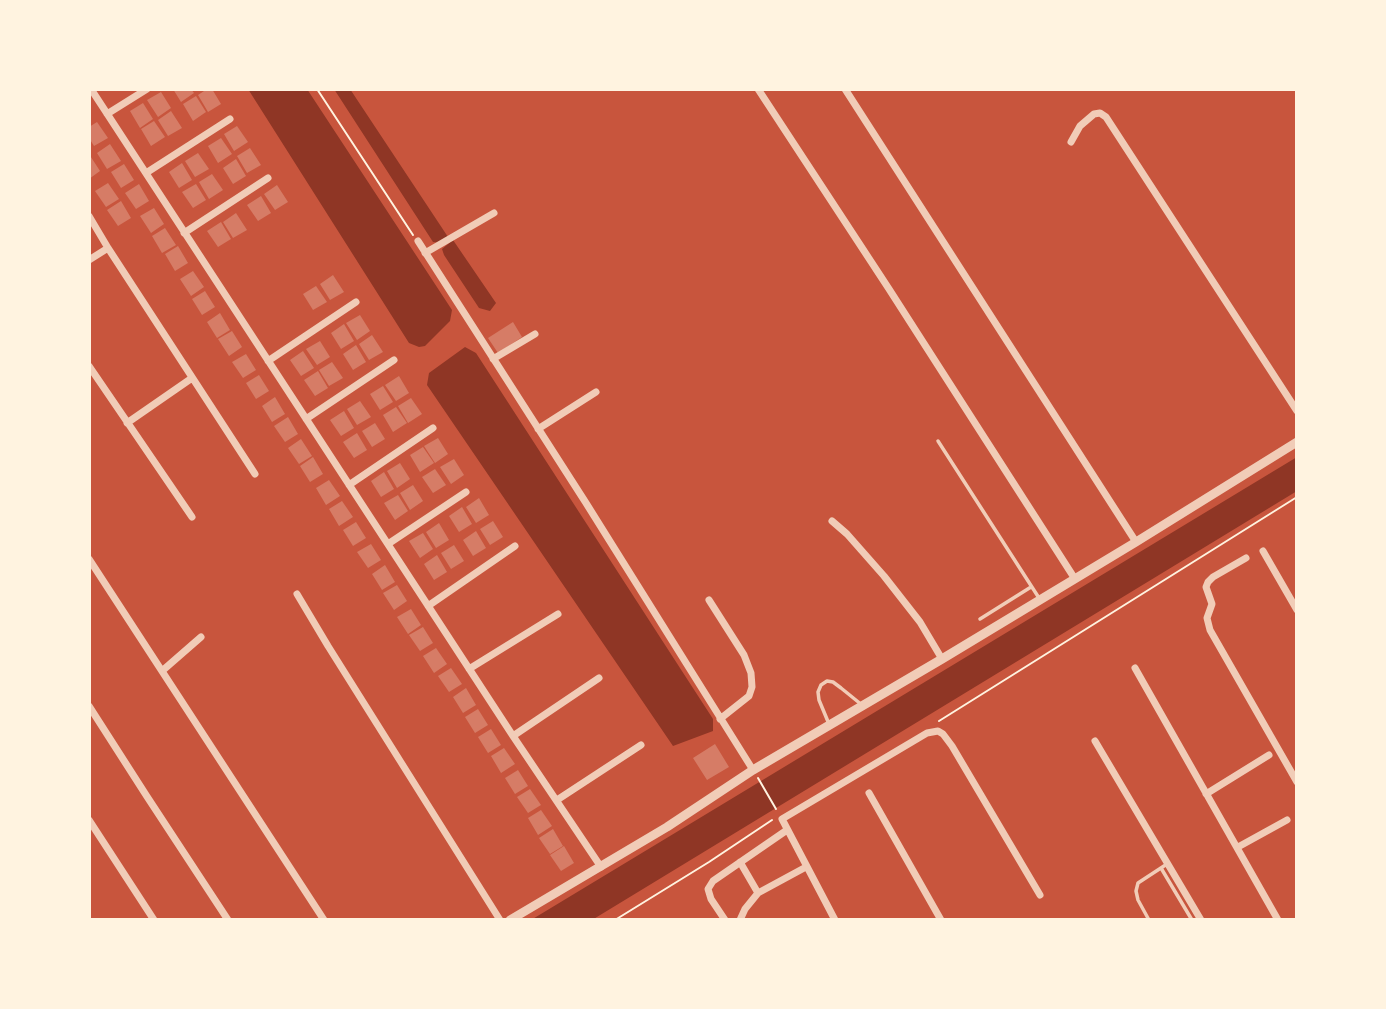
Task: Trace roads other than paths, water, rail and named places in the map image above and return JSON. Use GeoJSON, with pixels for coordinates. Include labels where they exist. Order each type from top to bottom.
{"type":"FeatureCollection","features":[{"type":"Feature","properties":{"kind":"street"},"geometry":{"type":"LineString","coordinates":[[91,89],[601,867]]}},
{"type":"Feature","properties":{"kind":"street"},"geometry":{"type":"LineString","coordinates":[[107,114],[147,89]]}},
{"type":"Feature","properties":{"kind":"street"},"geometry":{"type":"LineString","coordinates":[[758,89],[1075,579]]}},
{"type":"Feature","properties":{"kind":"street"},"geometry":{"type":"LineString","coordinates":[[845,89],[1136,542]]}},
{"type":"Feature","properties":{"kind":"street"},"geometry":{"type":"LineString","coordinates":[[1072,142],[1080,126],[1094,114],[1100,113],[1106,117],[1297,411]]}},
{"type":"Feature","properties":{"kind":"street"},"geometry":{"type":"LineString","coordinates":[[146,173],[230,119]]}},
{"type":"Feature","properties":{"kind":"street"},"geometry":{"type":"LineString","coordinates":[[184,233],[268,178]]}},
{"type":"Feature","properties":{"kind":"street"},"geometry":{"type":"LineString","coordinates":[[425,253],[494,213]]}},
{"type":"Feature","properties":{"kind":"street"},"geometry":{"type":"LineString","coordinates":[[89,216],[255,474]]}},
{"type":"Feature","properties":{"kind":"street"},"geometry":{"type":"LineString","coordinates":[[418,241],[753,770]]}},
{"type":"Feature","properties":{"kind":"street"},"geometry":{"type":"LineString","coordinates":[[89,260],[108,248]]}},
{"type":"Feature","properties":{"kind":"street"},"geometry":{"type":"LineString","coordinates":[[268,361],[356,302]]}},
{"type":"Feature","properties":{"kind":"street"},"geometry":{"type":"LineString","coordinates":[[493,359],[535,334]]}},
{"type":"Feature","properties":{"kind":"street"},"geometry":{"type":"LineString","coordinates":[[306,419],[394,360]]}},
{"type":"Feature","properties":{"kind":"street"},"geometry":{"type":"LineString","coordinates":[[89,366],[192,517]]}},
{"type":"Feature","properties":{"kind":"street"},"geometry":{"type":"LineString","coordinates":[[127,423],[192,378]]}},
{"type":"Feature","properties":{"kind":"street"},"geometry":{"type":"LineString","coordinates":[[538,429],[596,392]]}},
{"type":"Feature","properties":{"kind":"street"},"geometry":{"type":"LineString","coordinates":[[349,485],[433,428]]}},
{"type":"Feature","properties":{"kind":"street"},"geometry":{"type":"LineString","coordinates":[[510,920],[1297,442]]}},
{"type":"Feature","properties":{"kind":"street"},"geometry":{"type":"LineString","coordinates":[[388,544],[466,492]]}},
{"type":"Feature","properties":{"kind":"street"},"geometry":{"type":"LineString","coordinates":[[832,521],[884,576],[920,622],[942,659]]}},
{"type":"Feature","properties":{"kind":"street"},"geometry":{"type":"LineString","coordinates":[[428,606],[515,546]]}},
{"type":"Feature","properties":{"kind":"street"},"geometry":{"type":"LineString","coordinates":[[1263,551],[1297,610]]}},
{"type":"Feature","properties":{"kind":"street"},"geometry":{"type":"LineString","coordinates":[[1246,558],[1208,582],[1206,587],[1212,604],[1207,618],[1209,630],[1297,782]]}},
{"type":"Feature","properties":{"kind":"street"},"geometry":{"type":"LineString","coordinates":[[89,559],[324,920]]}},
{"type":"Feature","properties":{"kind":"street"},"geometry":{"type":"LineString","coordinates":[[297,594],[500,920]]}},
{"type":"Feature","properties":{"kind":"street"},"geometry":{"type":"LineString","coordinates":[[709,600],[744,655],[751,674],[752,687],[749,696],[720,719]]}},
{"type":"Feature","properties":{"kind":"street"},"geometry":{"type":"LineString","coordinates":[[469,669],[558,614]]}},
{"type":"Feature","properties":{"kind":"street"},"geometry":{"type":"LineString","coordinates":[[162,671],[201,637]]}},
{"type":"Feature","properties":{"kind":"street"},"geometry":{"type":"LineString","coordinates":[[1135,668],[1278,920]]}},
{"type":"Feature","properties":{"kind":"street"},"geometry":{"type":"LineString","coordinates":[[513,736],[599,678]]}},
{"type":"Feature","properties":{"kind":"street"},"geometry":{"type":"LineString","coordinates":[[89,706],[228,920]]}},
{"type":"Feature","properties":{"kind":"street"},"geometry":{"type":"LineString","coordinates":[[835,920],[782,820],[927,733],[938,731],[951,746],[1040,895]]}},
{"type":"Feature","properties":{"kind":"street"},"geometry":{"type":"LineString","coordinates":[[1095,741],[1164,866],[1201,920]]}},
{"type":"Feature","properties":{"kind":"street"},"geometry":{"type":"LineString","coordinates":[[557,800],[641,745]]}},
{"type":"Feature","properties":{"kind":"street"},"geometry":{"type":"LineString","coordinates":[[1206,794],[1269,755]]}},
{"type":"Feature","properties":{"kind":"street"},"geometry":{"type":"LineString","coordinates":[[869,793],[941,920]]}},
{"type":"Feature","properties":{"kind":"street"},"geometry":{"type":"LineString","coordinates":[[89,820],[154,920]]}},
{"type":"Feature","properties":{"kind":"street"},"geometry":{"type":"LineString","coordinates":[[1238,847],[1287,820]]}},
{"type":"Feature","properties":{"kind":"street"},"geometry":{"type":"LineString","coordinates":[[724,920],[708,889],[713,881],[787,830]]}},
{"type":"Feature","properties":{"kind":"street"},"geometry":{"type":"LineString","coordinates":[[740,862],[758,893]]}},
{"type":"Feature","properties":{"kind":"street"},"geometry":{"type":"LineString","coordinates":[[740,920],[758,893],[806,867]]}},
{"type":"Feature","properties":{"kind":"lane"},"geometry":{"type":"LineString","coordinates":[[938,441],[1040,600]]}},
{"type":"Feature","properties":{"kind":"lane"},"geometry":{"type":"LineString","coordinates":[[980,619],[1031,587]]}},
{"type":"Feature","properties":{"kind":"lane"},"geometry":{"type":"LineString","coordinates":[[829,724],[818,692],[821,685],[827,681],[833,682],[862,705]]}},
{"type":"Feature","properties":{"kind":"lane"},"geometry":{"type":"LineString","coordinates":[[1149,920],[1138,900],[1138,883],[1164,866],[1192,920]]}}]}
